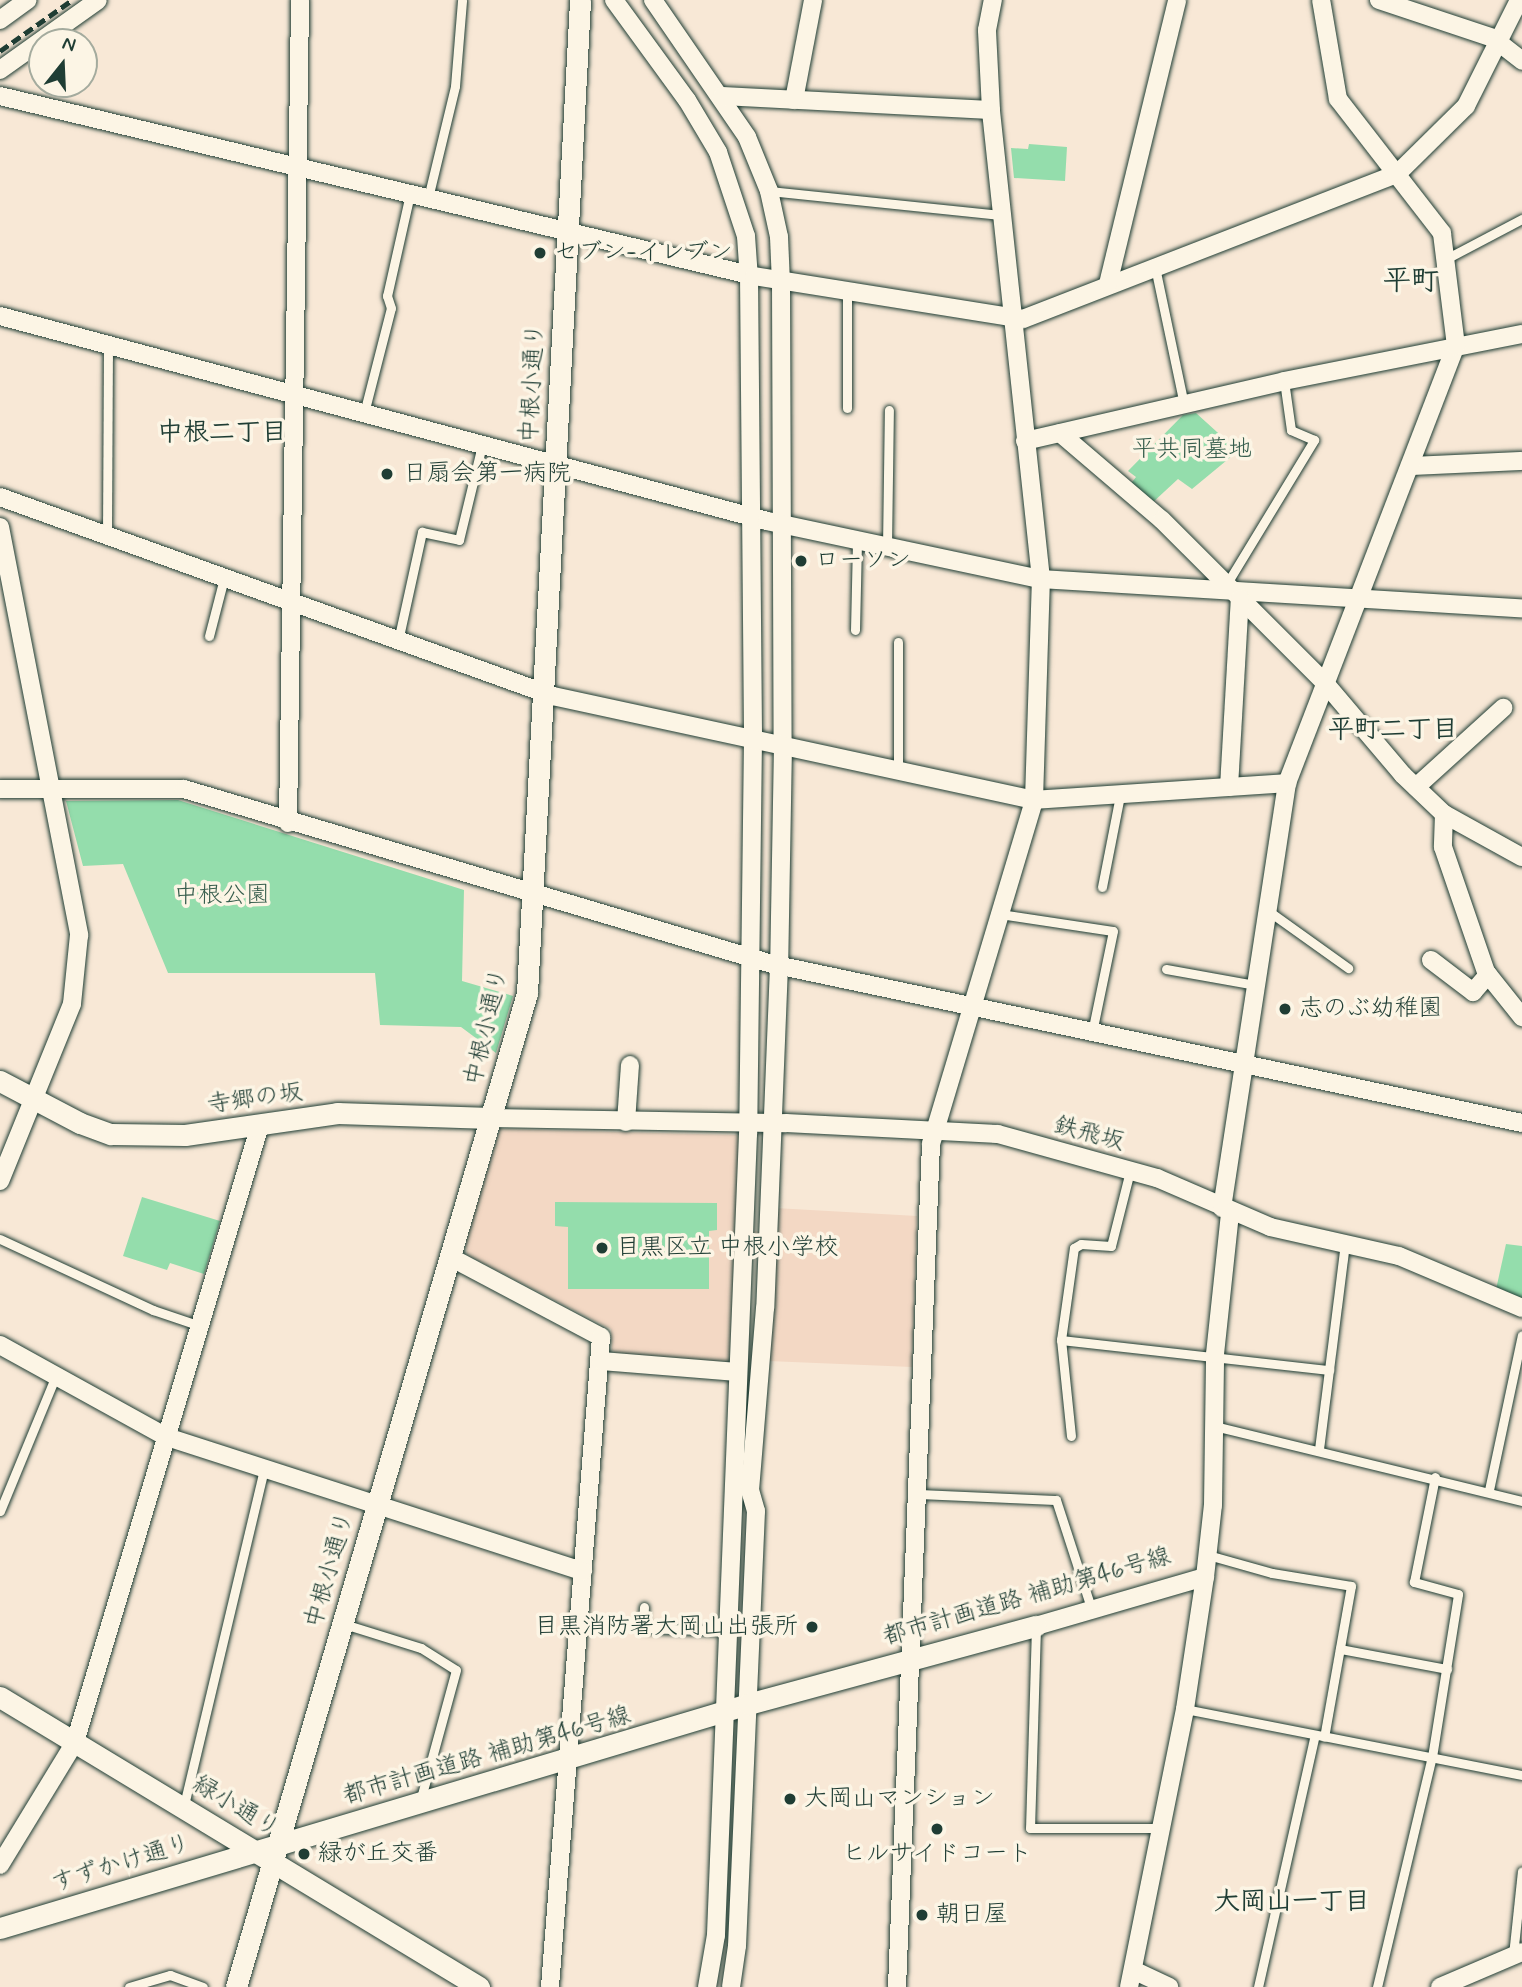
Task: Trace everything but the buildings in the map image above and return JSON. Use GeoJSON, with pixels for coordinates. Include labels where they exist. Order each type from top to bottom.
{"type":"FeatureCollection","features":[{"type":"Feature","properties":{"kind":"street"},"geometry":{"type":"LineString","coordinates":[[0,20],[29,0]]}},
{"type":"Feature","properties":{"kind":"street"},"geometry":{"type":"LineString","coordinates":[[0,70],[98,0]]}},
{"type":"Feature","properties":{"kind":"street"},"geometry":{"type":"LineString","coordinates":[[288,823],[300,0]]}},
{"type":"Feature","properties":{"kind":"street","name":"中根小通り"},"geometry":{"type":"LineString","coordinates":[[236,1987],[269,1852],[342,1623],[527,993],[580,0]]}},
{"type":"Feature","properties":{"kind":"street"},"geometry":{"type":"LineString","coordinates":[[614,0],[687,100],[718,152],[746,236],[751,276],[755,739],[750,958],[765,1308],[750,1490],[756,1511],[716,1935],[707,1987]]}},
{"type":"Feature","properties":{"kind":"street"},"geometry":{"type":"LineString","coordinates":[[653,0],[722,96],[747,138],[769,191],[779,237],[780,745],[775,965],[759,1123],[748,1134],[729,1631],[737,1707],[737,1946],[731,1987]]}},
{"type":"Feature","properties":{"kind":"street"},"geometry":{"type":"LineString","coordinates":[[794,100],[813,0]]}},
{"type":"Feature","properties":{"kind":"street"},"geometry":{"type":"LineString","coordinates":[[897,1987],[931,1144],[1034,800],[1041,579],[991,110],[987,30],[993,0]]}},
{"type":"Feature","properties":{"kind":"street"},"geometry":{"type":"LineString","coordinates":[[1108,284],[1177,0]]}},
{"type":"Feature","properties":{"kind":"street"},"geometry":{"type":"LineString","coordinates":[[1169,1987],[1131,1979],[1185,1709],[1208,1555],[1214,1426],[1214,1354],[1226,1210],[1255,985],[1287,783],[1456,346],[1442,233],[1338,99],[1321,0]]}},
{"type":"Feature","properties":{"kind":"street"},"geometry":{"type":"LineString","coordinates":[[1379,0],[1500,41],[1522,61]]}},
{"type":"Feature","properties":{"kind":"street"},"geometry":{"type":"LineString","coordinates":[[0,96],[751,276],[1013,320],[1396,174],[1466,106],[1520,0]]}},
{"type":"Feature","properties":{"kind":"street"},"geometry":{"type":"LineString","coordinates":[[722,96],[991,110]]}},
{"type":"Feature","properties":{"kind":"street"},"geometry":{"type":"LineString","coordinates":[[0,316],[779,524],[1041,579],[1522,608]]}},
{"type":"Feature","properties":{"kind":"street"},"geometry":{"type":"LineString","coordinates":[[1025,441],[1284,382],[1522,334]]}},
{"type":"Feature","properties":{"kind":"street"},"geometry":{"type":"LineString","coordinates":[[1060,433],[1162,520],[1325,683],[1416,787],[1444,814],[1522,857]]}},
{"type":"Feature","properties":{"kind":"street"},"geometry":{"type":"LineString","coordinates":[[1410,466],[1522,461]]}},
{"type":"Feature","properties":{"kind":"street"},"geometry":{"type":"LineString","coordinates":[[0,496],[542,694],[1034,800],[1287,783]]}},
{"type":"Feature","properties":{"kind":"street"},"geometry":{"type":"LineString","coordinates":[[0,527],[48,788],[79,934],[72,1004],[0,1181]]}},
{"type":"Feature","properties":{"kind":"street"},"geometry":{"type":"LineString","coordinates":[[1229,787],[1233,591]]}},
{"type":"Feature","properties":{"kind":"street"},"geometry":{"type":"LineString","coordinates":[[1416,787],[1503,708]]}},
{"type":"Feature","properties":{"kind":"street"},"geometry":{"type":"LineString","coordinates":[[0,789],[184,789],[288,823],[775,965],[1092,1032],[1245,1061],[1522,1123]]}},
{"type":"Feature","properties":{"kind":"street"},"geometry":{"type":"LineString","coordinates":[[1444,814],[1443,847],[1488,975],[1522,1017]]}},
{"type":"Feature","properties":{"kind":"street"},"geometry":{"type":"LineString","coordinates":[[1431,960],[1473,992],[1488,975]]}},
{"type":"Feature","properties":{"kind":"street"},"geometry":{"type":"LineString","coordinates":[[626,1122],[630,1065]]}},
{"type":"Feature","properties":{"kind":"street"},"geometry":{"type":"LineString","coordinates":[[0,1081],[32,1099]]}},
{"type":"Feature","properties":{"kind":"street","name":"寺郷の坂"},"geometry":{"type":"LineString","coordinates":[[32,1099],[111,1134],[185,1135],[337,1113],[491,1118]]}},
{"type":"Feature","properties":{"kind":"street","name":"鉄飛坂"},"geometry":{"type":"LineString","coordinates":[[491,1118],[759,1123],[998,1135],[1130,1171],[1226,1210],[1345,1244],[1399,1256],[1438,1276],[1522,1308]]}},
{"type":"Feature","properties":{"kind":"street"},"geometry":{"type":"LineString","coordinates":[[0,1865],[8,1836],[75,1742],[260,1125]]}},
{"type":"Feature","properties":{"kind":"street"},"geometry":{"type":"LineString","coordinates":[[450,1258],[601,1338],[550,1987]]}},
{"type":"Feature","properties":{"kind":"street"},"geometry":{"type":"LineString","coordinates":[[0,1345],[167,1437],[583,1571]]}},
{"type":"Feature","properties":{"kind":"street"},"geometry":{"type":"LineString","coordinates":[[601,1362],[738,1372]]}},
{"type":"Feature","properties":{"kind":"street","name":"都市計画道路 補助第46号線"},"geometry":{"type":"LineString","coordinates":[[269,1852],[737,1707],[1205,1577]]}},
{"type":"Feature","properties":{"kind":"street","name":"緑小通り"},"geometry":{"type":"LineString","coordinates":[[0,1697],[269,1852],[479,1987]]}},
{"type":"Feature","properties":{"kind":"street","name":"すずかけ通り"},"geometry":{"type":"LineString","coordinates":[[0,1928],[269,1852]]}},
{"type":"Feature","properties":{"kind":"street"},"geometry":{"type":"LineString","coordinates":[[1440,1987],[1474,1981],[1518,1954]]}},
{"type":"Feature","properties":{"kind":"lane"},"geometry":{"type":"LineString","coordinates":[[428,198],[456,86],[462,0]]}},
{"type":"Feature","properties":{"kind":"lane"},"geometry":{"type":"LineString","coordinates":[[769,191],[1001,215]]}},
{"type":"Feature","properties":{"kind":"lane"},"geometry":{"type":"LineString","coordinates":[[364,413],[391,308],[387,296],[410,194]]}},
{"type":"Feature","properties":{"kind":"lane"},"geometry":{"type":"LineString","coordinates":[[1446,259],[1522,219]]}},
{"type":"Feature","properties":{"kind":"lane"},"geometry":{"type":"LineString","coordinates":[[1155,267],[1184,405]]}},
{"type":"Feature","properties":{"kind":"lane"},"geometry":{"type":"LineString","coordinates":[[847,294],[847,408]]}},
{"type":"Feature","properties":{"kind":"lane"},"geometry":{"type":"LineString","coordinates":[[107,535],[108,345]]}},
{"type":"Feature","properties":{"kind":"lane"},"geometry":{"type":"LineString","coordinates":[[1233,591],[1314,440],[1291,430],[1284,382]]}},
{"type":"Feature","properties":{"kind":"lane"},"geometry":{"type":"LineString","coordinates":[[887,547],[888,410]]}},
{"type":"Feature","properties":{"kind":"lane"},"geometry":{"type":"LineString","coordinates":[[398,641],[422,531],[460,540],[482,444]]}},
{"type":"Feature","properties":{"kind":"lane"},"geometry":{"type":"LineString","coordinates":[[855,629],[856,540]]}},
{"type":"Feature","properties":{"kind":"lane"},"geometry":{"type":"LineString","coordinates":[[209,636],[224,578]]}},
{"type":"Feature","properties":{"kind":"lane"},"geometry":{"type":"LineString","coordinates":[[898,642],[898,770]]}},
{"type":"Feature","properties":{"kind":"lane"},"geometry":{"type":"LineString","coordinates":[[1102,887],[1120,794]]}},
{"type":"Feature","properties":{"kind":"lane"},"geometry":{"type":"LineString","coordinates":[[1267,910],[1349,968]]}},
{"type":"Feature","properties":{"kind":"lane"},"geometry":{"type":"LineString","coordinates":[[1000,914],[1113,931],[1092,1032]]}},
{"type":"Feature","properties":{"kind":"lane"},"geometry":{"type":"LineString","coordinates":[[1166,969],[1255,985]]}},
{"type":"Feature","properties":{"kind":"lane"},"geometry":{"type":"LineString","coordinates":[[1071,1436],[1061,1340],[1074,1248],[1081,1244],[1111,1246],[1130,1171]]}},
{"type":"Feature","properties":{"kind":"lane"},"geometry":{"type":"LineString","coordinates":[[0,1239],[141,1305],[200,1326]]}},
{"type":"Feature","properties":{"kind":"lane"},"geometry":{"type":"LineString","coordinates":[[1319,1449],[1345,1244]]}},
{"type":"Feature","properties":{"kind":"lane"},"geometry":{"type":"LineString","coordinates":[[1489,1490],[1522,1335]]}},
{"type":"Feature","properties":{"kind":"lane"},"geometry":{"type":"LineString","coordinates":[[1061,1340],[1214,1354],[1329,1370]]}},
{"type":"Feature","properties":{"kind":"lane"},"geometry":{"type":"LineString","coordinates":[[0,1511],[56,1375]]}},
{"type":"Feature","properties":{"kind":"lane"},"geometry":{"type":"LineString","coordinates":[[1214,1426],[1435,1476],[1522,1501]]}},
{"type":"Feature","properties":{"kind":"lane"},"geometry":{"type":"LineString","coordinates":[[184,1805],[264,1469]]}},
{"type":"Feature","properties":{"kind":"lane"},"geometry":{"type":"LineString","coordinates":[[1377,1987],[1432,1757],[1458,1594],[1414,1582],[1435,1476]]}},
{"type":"Feature","properties":{"kind":"lane"},"geometry":{"type":"LineString","coordinates":[[918,1494],[1056,1500],[1091,1608]]}},
{"type":"Feature","properties":{"kind":"lane"},"geometry":{"type":"LineString","coordinates":[[1208,1555],[1272,1573],[1351,1586],[1320,1736],[1258,1987]]}},
{"type":"Feature","properties":{"kind":"lane"},"geometry":{"type":"LineString","coordinates":[[644,1607],[643,1628],[729,1631]]}},
{"type":"Feature","properties":{"kind":"lane"},"geometry":{"type":"LineString","coordinates":[[342,1623],[421,1648],[456,1670],[419,1804]]}},
{"type":"Feature","properties":{"kind":"lane"},"geometry":{"type":"LineString","coordinates":[[1036,1626],[1030,1828],[1161,1828]]}},
{"type":"Feature","properties":{"kind":"lane"},"geometry":{"type":"LineString","coordinates":[[1340,1649],[1447,1668]]}},
{"type":"Feature","properties":{"kind":"lane"},"geometry":{"type":"LineString","coordinates":[[1185,1709],[1522,1775]]}},
{"type":"Feature","properties":{"kind":"lane"},"geometry":{"type":"LineString","coordinates":[[1518,1954],[1522,1871]]}},
{"type":"Feature","properties":{"kind":"lane"},"geometry":{"type":"LineString","coordinates":[[129,1987],[170,1975],[203,1987]]}},
{"type":"Feature","properties":{"kind":"shaded area","name":"目黒区立 中根小学校"},"geometry":{"type":"Polygon","coordinates":[[[500,1129],[737,1135],[742,1140],[738,1230],[774,1232],[775,1208],[917,1216],[912,1367],[768,1361],[773,1240],[738,1238],[729,1363],[620,1356],[612,1350],[611,1329],[467,1255],[466,1241],[500,1129]]]}},
{"type":"Feature","properties":{"kind":"green space"},"geometry":{"type":"Polygon","coordinates":[[[1029,144],[1067,147],[1065,181],[1014,178],[1011,148],[1028,149],[1029,144]]]}},
{"type":"Feature","properties":{"kind":"green space","name":"平共同墓地"},"geometry":{"type":"Polygon","coordinates":[[[1196,413],[1238,451],[1192,489],[1178,479],[1151,504],[1129,486],[1136,477],[1128,471],[1183,415],[1196,413]]]}},
{"type":"Feature","properties":{"kind":"green space","name":"中根公園"},"geometry":{"type":"Polygon","coordinates":[[[178,800],[464,890],[462,981],[513,996],[496,1053],[461,1027],[380,1025],[375,973],[168,973],[123,864],[83,866],[66,801],[178,800]]]}},
{"type":"Feature","properties":{"kind":"green space"},"geometry":{"type":"Polygon","coordinates":[[[142,1197],[220,1221],[204,1274],[170,1263],[167,1270],[123,1256],[142,1197]]]}},
{"type":"Feature","properties":{"kind":"green space"},"geometry":{"type":"Polygon","coordinates":[[[555,1202],[717,1203],[717,1230],[709,1231],[709,1289],[568,1289],[568,1227],[555,1226],[555,1202]]]}},
{"type":"Feature","properties":{"kind":"green space"},"geometry":{"type":"Polygon","coordinates":[[[1506,1244],[1522,1246],[1522,1301],[1495,1294],[1506,1244]]]}},
{"type":"Feature","properties":{"kind":"railway"},"geometry":{"type":"LineString","coordinates":[[0,51],[72,0]]}},
{"type":"Feature","properties":{"kind":"place","name":"セブン-イレブン"},"geometry":{"type":"Point","coordinates":[540,253]}},
{"type":"Feature","properties":{"kind":"place","name":"日扇会第一病院"},"geometry":{"type":"Point","coordinates":[387,474]}},
{"type":"Feature","properties":{"kind":"place","name":"ローソン"},"geometry":{"type":"Point","coordinates":[801,561]}},
{"type":"Feature","properties":{"kind":"place","name":"志のぶ幼稚園"},"geometry":{"type":"Point","coordinates":[1285,1009]}},
{"type":"Feature","properties":{"kind":"place","name":"目黒区立 中根小学校"},"geometry":{"type":"Point","coordinates":[602,1248]}},
{"type":"Feature","properties":{"kind":"place","name":"目黒消防署大岡山出張所"},"geometry":{"type":"Point","coordinates":[812,1627]}},
{"type":"Feature","properties":{"kind":"place","name":"大岡山マンション"},"geometry":{"type":"Point","coordinates":[790,1799]}},
{"type":"Feature","properties":{"kind":"place","name":"ヒルサイドコート"},"geometry":{"type":"Point","coordinates":[937,1829]}},
{"type":"Feature","properties":{"kind":"place","name":"緑が丘交番"},"geometry":{"type":"Point","coordinates":[304,1854]}},
{"type":"Feature","properties":{"kind":"place","name":"朝日屋"},"geometry":{"type":"Point","coordinates":[922,1915]}},
{"type":"Feature","properties":{"kind":"district","name":"平町"},"geometry":{"type":"Point","coordinates":[1411,282]}},
{"type":"Feature","properties":{"kind":"district","name":"中根二丁目"},"geometry":{"type":"Point","coordinates":[222,434]}},
{"type":"Feature","properties":{"kind":"district","name":"平町二丁目"},"geometry":{"type":"Point","coordinates":[1393,731]}},
{"type":"Feature","properties":{"kind":"district","name":"大岡山一丁目"},"geometry":{"type":"Point","coordinates":[1292,1903]}}]}
